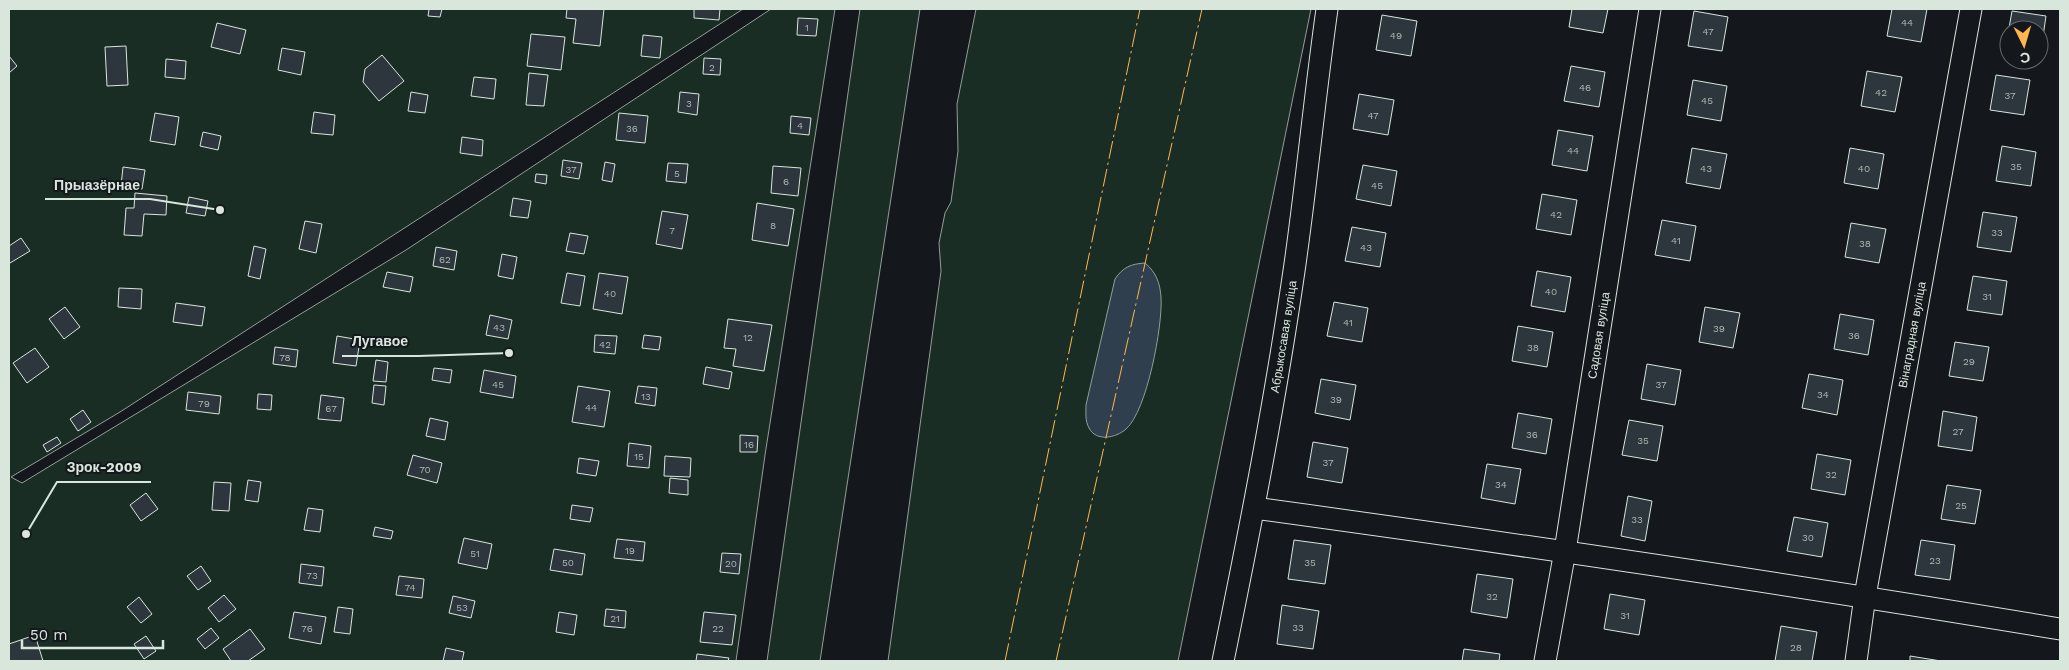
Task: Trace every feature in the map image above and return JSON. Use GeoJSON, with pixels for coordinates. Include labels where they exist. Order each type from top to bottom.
{"type":"FeatureCollection","features":[{"type":"Feature","properties":{"kind":"street","name":"Абрыкосавая вуліца"},"geometry":{"type":"LineString","coordinates":[[1223,661],[1254,508],[1295,264],[1327,9]]}},
{"type":"Feature","properties":{"kind":"street","name":"Садовая вуліца"},"geometry":{"type":"LineString","coordinates":[[1545,661],[1565,551],[1650,9]]}},
{"type":"Feature","properties":{"kind":"street","name":"Вінаградная вуліца"},"geometry":{"type":"LineString","coordinates":[[1856,661],[1865,596],[1971,9]]}},
{"type":"Feature","properties":{"kind":"street"},"geometry":{"type":"LineString","coordinates":[[1254,508],[1565,551],[1865,596],[2060,629]]}},
{"type":"Feature","properties":{"kind":"green space"},"geometry":{"type":"Polygon","coordinates":[[[9,9],[743,9],[120,412],[11,477],[22,483],[406,250],[771,9],[835,9],[765,455],[736,661],[9,661],[9,9]]]}},
{"type":"Feature","properties":{"kind":"green space"},"geometry":{"type":"Polygon","coordinates":[[[860,9],[920,9],[820,661],[767,661],[860,9]]]}},
{"type":"Feature","properties":{"kind":"green space"},"geometry":{"type":"Polygon","coordinates":[[[976,9],[1311,9],[1178,661],[888,661],[941,271],[939,243],[945,213],[951,202],[958,151],[957,104],[976,9]]]}},
{"type":"Feature","properties":{"kind":"water"},"geometry":{"type":"Polygon","coordinates":[[[1145,263],[1157,278],[1161,297],[1159,327],[1147,387],[1134,419],[1126,429],[1117,435],[1101,437],[1092,432],[1088,425],[1086,405],[1115,279],[1128,267],[1145,263]]]}},
{"type":"Feature","properties":{"kind":"building"},"geometry":{"type":"Polygon","coordinates":[[[429,9],[442,9],[440,17],[428,16],[429,9]]]}},
{"type":"Feature","properties":{"kind":"building"},"geometry":{"type":"Polygon","coordinates":[[[567,9],[604,9],[600,46],[573,43],[576,19],[566,18],[567,9]]]}},
{"type":"Feature","properties":{"kind":"building"},"geometry":{"type":"Polygon","coordinates":[[[694,9],[720,9],[719,20],[694,18],[694,9]]]}},
{"type":"Feature","properties":{"kind":"building"},"geometry":{"type":"Polygon","coordinates":[[[1572,9],[1608,9],[1603,33],[1569,27],[1572,9]]]}},
{"type":"Feature","properties":{"kind":"building"},"geometry":{"type":"Polygon","coordinates":[[[1892,9],[1927,9],[1921,42],[1887,36],[1892,9]]]}},
{"type":"Feature","properties":{"kind":"building"},"geometry":{"type":"Polygon","coordinates":[[[1694,11],[1728,17],[1722,51],[1688,46],[1694,11]]]}},
{"type":"Feature","properties":{"kind":"building"},"geometry":{"type":"Polygon","coordinates":[[[2012,11],[2046,16],[2045,20],[2010,20],[2012,11]]]}},
{"type":"Feature","properties":{"kind":"building"},"geometry":{"type":"Polygon","coordinates":[[[1382,15],[1417,21],[1411,56],[1376,50],[1382,15]]]}},
{"type":"Feature","properties":{"kind":"building"},"geometry":{"type":"Polygon","coordinates":[[[798,18],[818,19],[816,36],[797,35],[798,18]]]}},
{"type":"Feature","properties":{"kind":"building"},"geometry":{"type":"Polygon","coordinates":[[[217,23],[246,30],[240,54],[211,47],[217,23]]]}},
{"type":"Feature","properties":{"kind":"building"},"geometry":{"type":"Polygon","coordinates":[[[531,34],[565,37],[561,70],[527,66],[531,34]]]}},
{"type":"Feature","properties":{"kind":"building"},"geometry":{"type":"Polygon","coordinates":[[[643,35],[662,37],[660,58],[641,56],[643,35]]]}},
{"type":"Feature","properties":{"kind":"building"},"geometry":{"type":"Polygon","coordinates":[[[126,46],[128,85],[107,86],[105,47],[126,46]]]}},
{"type":"Feature","properties":{"kind":"building"},"geometry":{"type":"Polygon","coordinates":[[[282,48],[305,52],[301,75],[278,70],[282,48]]]}},
{"type":"Feature","properties":{"kind":"building"},"geometry":{"type":"Polygon","coordinates":[[[382,55],[404,81],[379,101],[363,82],[365,69],[382,55]]]}},
{"type":"Feature","properties":{"kind":"building"},"geometry":{"type":"Polygon","coordinates":[[[9,56],[17,66],[9,73],[9,56]]]}},
{"type":"Feature","properties":{"kind":"building"},"geometry":{"type":"Polygon","coordinates":[[[704,58],[721,59],[720,75],[703,74],[704,58]]]}},
{"type":"Feature","properties":{"kind":"building"},"geometry":{"type":"Polygon","coordinates":[[[166,59],[186,61],[185,79],[165,77],[166,59]]]}},
{"type":"Feature","properties":{"kind":"building"},"geometry":{"type":"Polygon","coordinates":[[[1571,66],[1605,72],[1599,107],[1564,101],[1571,66]]]}},
{"type":"Feature","properties":{"kind":"building"},"geometry":{"type":"Polygon","coordinates":[[[1867,71],[1902,77],[1895,112],[1861,106],[1867,71]]]}},
{"type":"Feature","properties":{"kind":"building"},"geometry":{"type":"Polygon","coordinates":[[[529,73],[548,75],[544,106],[526,105],[529,73]]]}},
{"type":"Feature","properties":{"kind":"building"},"geometry":{"type":"Polygon","coordinates":[[[1996,75],[2030,80],[2024,115],[1990,110],[1996,75]]]}},
{"type":"Feature","properties":{"kind":"building"},"geometry":{"type":"Polygon","coordinates":[[[474,77],[496,79],[494,99],[471,96],[474,77]]]}},
{"type":"Feature","properties":{"kind":"building"},"geometry":{"type":"Polygon","coordinates":[[[1693,80],[1727,86],[1721,121],[1687,115],[1693,80]]]}},
{"type":"Feature","properties":{"kind":"building"},"geometry":{"type":"Polygon","coordinates":[[[411,92],[428,95],[425,113],[408,111],[411,92]]]}},
{"type":"Feature","properties":{"kind":"building"},"geometry":{"type":"Polygon","coordinates":[[[680,92],[699,94],[697,115],[678,112],[680,92]]]}},
{"type":"Feature","properties":{"kind":"building"},"geometry":{"type":"Polygon","coordinates":[[[1359,94],[1394,100],[1388,135],[1353,129],[1359,94]]]}},
{"type":"Feature","properties":{"kind":"building"},"geometry":{"type":"Polygon","coordinates":[[[314,112],[335,115],[333,135],[311,133],[314,112]]]}},
{"type":"Feature","properties":{"kind":"building"},"geometry":{"type":"Polygon","coordinates":[[[155,113],[179,117],[175,145],[150,141],[155,113]]]}},
{"type":"Feature","properties":{"kind":"building"},"geometry":{"type":"Polygon","coordinates":[[[619,113],[648,116],[645,143],[616,140],[619,113]]]}},
{"type":"Feature","properties":{"kind":"building"},"geometry":{"type":"Polygon","coordinates":[[[791,116],[811,118],[809,135],[790,133],[791,116]]]}},
{"type":"Feature","properties":{"kind":"building"},"geometry":{"type":"Polygon","coordinates":[[[1558,130],[1593,136],[1587,171],[1552,165],[1558,130]]]}},
{"type":"Feature","properties":{"kind":"building"},"geometry":{"type":"Polygon","coordinates":[[[203,132],[221,136],[218,150],[200,146],[203,132]]]}},
{"type":"Feature","properties":{"kind":"building"},"geometry":{"type":"Polygon","coordinates":[[[462,137],[483,140],[482,156],[460,153],[462,137]]]}},
{"type":"Feature","properties":{"kind":"building"},"geometry":{"type":"Polygon","coordinates":[[[2002,146],[2036,152],[2031,186],[1996,181],[2002,146]]]}},
{"type":"Feature","properties":{"kind":"building"},"geometry":{"type":"Polygon","coordinates":[[[1692,148],[1727,154],[1720,189],[1686,183],[1692,148]]]}},
{"type":"Feature","properties":{"kind":"building"},"geometry":{"type":"Polygon","coordinates":[[[1850,148],[1884,154],[1878,189],[1844,183],[1850,148]]]}},
{"type":"Feature","properties":{"kind":"building"},"geometry":{"type":"Polygon","coordinates":[[[563,160],[582,163],[579,179],[561,176],[563,160]]]}},
{"type":"Feature","properties":{"kind":"building"},"geometry":{"type":"Polygon","coordinates":[[[605,162],[615,164],[612,182],[602,180],[605,162]]]}},
{"type":"Feature","properties":{"kind":"building"},"geometry":{"type":"Polygon","coordinates":[[[668,163],[688,164],[686,183],[666,181],[668,163]]]}},
{"type":"Feature","properties":{"kind":"building"},"geometry":{"type":"Polygon","coordinates":[[[1363,165],[1397,171],[1391,206],[1356,199],[1363,165]]]}},
{"type":"Feature","properties":{"kind":"building"},"geometry":{"type":"Polygon","coordinates":[[[773,166],[801,168],[798,196],[771,193],[773,166]]]}},
{"type":"Feature","properties":{"kind":"building"},"geometry":{"type":"Polygon","coordinates":[[[123,167],[145,170],[142,189],[121,186],[123,167]]]}},
{"type":"Feature","properties":{"kind":"building"},"geometry":{"type":"Polygon","coordinates":[[[536,174],[547,175],[546,184],[535,182],[536,174]]]}},
{"type":"Feature","properties":{"kind":"building"},"geometry":{"type":"Polygon","coordinates":[[[135,193],[167,196],[166,215],[144,214],[142,236],[124,235],[126,208],[134,208],[135,193]]]}},
{"type":"Feature","properties":{"kind":"building"},"geometry":{"type":"Polygon","coordinates":[[[1542,194],[1577,200],[1571,235],[1536,229],[1542,194]]]}},
{"type":"Feature","properties":{"kind":"building"},"geometry":{"type":"Polygon","coordinates":[[[189,197],[208,201],[205,216],[186,213],[189,197]]]}},
{"type":"Feature","properties":{"kind":"building"},"geometry":{"type":"Polygon","coordinates":[[[513,198],[531,201],[528,218],[510,216],[513,198]]]}},
{"type":"Feature","properties":{"kind":"building"},"geometry":{"type":"Polygon","coordinates":[[[757,203],[794,209],[788,246],[752,240],[757,203]]]}},
{"type":"Feature","properties":{"kind":"building"},"geometry":{"type":"Polygon","coordinates":[[[662,211],[688,215],[682,249],[656,244],[662,211]]]}},
{"type":"Feature","properties":{"kind":"building"},"geometry":{"type":"Polygon","coordinates":[[[1983,212],[2017,217],[2011,252],[1977,247],[1983,212]]]}},
{"type":"Feature","properties":{"kind":"building"},"geometry":{"type":"Polygon","coordinates":[[[1662,220],[1696,226],[1690,261],[1655,255],[1662,220]]]}},
{"type":"Feature","properties":{"kind":"building"},"geometry":{"type":"Polygon","coordinates":[[[305,221],[322,224],[316,253],[299,249],[305,221]]]}},
{"type":"Feature","properties":{"kind":"building"},"geometry":{"type":"Polygon","coordinates":[[[1851,223],[1886,229],[1879,263],[1845,257],[1851,223]]]}},
{"type":"Feature","properties":{"kind":"building"},"geometry":{"type":"Polygon","coordinates":[[[1352,227],[1386,233],[1380,267],[1345,261],[1352,227]]]}},
{"type":"Feature","properties":{"kind":"building"},"geometry":{"type":"Polygon","coordinates":[[[570,233],[588,236],[584,254],[566,251],[570,233]]]}},
{"type":"Feature","properties":{"kind":"building"},"geometry":{"type":"Polygon","coordinates":[[[21,238],[30,251],[10,263],[9,246],[21,238]]]}},
{"type":"Feature","properties":{"kind":"building"},"geometry":{"type":"Polygon","coordinates":[[[254,246],[266,249],[260,279],[248,276],[254,246]]]}},
{"type":"Feature","properties":{"kind":"building"},"geometry":{"type":"Polygon","coordinates":[[[436,247],[457,251],[454,270],[433,266],[436,247]]]}},
{"type":"Feature","properties":{"kind":"building"},"geometry":{"type":"Polygon","coordinates":[[[502,254],[517,257],[513,279],[498,276],[502,254]]]}},
{"type":"Feature","properties":{"kind":"building"},"geometry":{"type":"Polygon","coordinates":[[[1537,271],[1571,277],[1565,312],[1531,306],[1537,271]]]}},
{"type":"Feature","properties":{"kind":"building"},"geometry":{"type":"Polygon","coordinates":[[[387,272],[413,277],[410,292],[383,287],[387,272]]]}},
{"type":"Feature","properties":{"kind":"building"},"geometry":{"type":"Polygon","coordinates":[[[567,273],[585,276],[580,306],[561,303],[567,273]]]}},
{"type":"Feature","properties":{"kind":"building"},"geometry":{"type":"Polygon","coordinates":[[[599,273],[628,277],[622,314],[593,309],[599,273]]]}},
{"type":"Feature","properties":{"kind":"building"},"geometry":{"type":"Polygon","coordinates":[[[1973,276],[2007,281],[2002,315],[1967,310],[1973,276]]]}},
{"type":"Feature","properties":{"kind":"building"},"geometry":{"type":"Polygon","coordinates":[[[119,288],[142,289],[141,309],[118,307],[119,288]]]}},
{"type":"Feature","properties":{"kind":"building"},"geometry":{"type":"Polygon","coordinates":[[[1334,302],[1368,308],[1362,342],[1327,336],[1334,302]]]}},
{"type":"Feature","properties":{"kind":"building"},"geometry":{"type":"Polygon","coordinates":[[[176,303],[205,307],[202,326],[173,322],[176,303]]]}},
{"type":"Feature","properties":{"kind":"building"},"geometry":{"type":"Polygon","coordinates":[[[65,307],[80,327],[64,339],[49,319],[65,307]]]}},
{"type":"Feature","properties":{"kind":"building"},"geometry":{"type":"Polygon","coordinates":[[[1705,307],[1740,313],[1733,348],[1699,342],[1705,307]]]}},
{"type":"Feature","properties":{"kind":"building"},"geometry":{"type":"Polygon","coordinates":[[[1840,314],[1874,320],[1868,355],[1834,349],[1840,314]]]}},
{"type":"Feature","properties":{"kind":"building"},"geometry":{"type":"Polygon","coordinates":[[[490,315],[512,320],[508,339],[486,335],[490,315]]]}},
{"type":"Feature","properties":{"kind":"building"},"geometry":{"type":"Polygon","coordinates":[[[728,319],[772,325],[764,371],[733,366],[736,349],[724,348],[728,319]]]}},
{"type":"Feature","properties":{"kind":"building"},"geometry":{"type":"Polygon","coordinates":[[[1518,326],[1553,332],[1547,367],[1512,361],[1518,326]]]}},
{"type":"Feature","properties":{"kind":"building"},"geometry":{"type":"Polygon","coordinates":[[[595,335],[617,336],[615,354],[594,352],[595,335]]]}},
{"type":"Feature","properties":{"kind":"building"},"geometry":{"type":"Polygon","coordinates":[[[644,335],[661,337],[659,350],[642,348],[644,335]]]}},
{"type":"Feature","properties":{"kind":"building"},"geometry":{"type":"Polygon","coordinates":[[[337,336],[360,340],[356,366],[333,363],[337,336]]]}},
{"type":"Feature","properties":{"kind":"building"},"geometry":{"type":"Polygon","coordinates":[[[1955,342],[1989,347],[1983,381],[1949,376],[1955,342]]]}},
{"type":"Feature","properties":{"kind":"building"},"geometry":{"type":"Polygon","coordinates":[[[275,347],[298,350],[296,367],[273,364],[275,347]]]}},
{"type":"Feature","properties":{"kind":"building"},"geometry":{"type":"Polygon","coordinates":[[[35,348],[49,367],[27,383],[13,363],[35,348]]]}},
{"type":"Feature","properties":{"kind":"building"},"geometry":{"type":"Polygon","coordinates":[[[376,360],[388,362],[386,382],[373,381],[376,360]]]}},
{"type":"Feature","properties":{"kind":"building"},"geometry":{"type":"Polygon","coordinates":[[[1647,364],[1681,370],[1675,405],[1641,399],[1647,364]]]}},
{"type":"Feature","properties":{"kind":"building"},"geometry":{"type":"Polygon","coordinates":[[[706,367],[732,372],[729,389],[703,384],[706,367]]]}},
{"type":"Feature","properties":{"kind":"building"},"geometry":{"type":"Polygon","coordinates":[[[434,368],[452,370],[450,383],[432,380],[434,368]]]}},
{"type":"Feature","properties":{"kind":"building"},"geometry":{"type":"Polygon","coordinates":[[[484,370],[516,376],[513,398],[480,392],[484,370]]]}},
{"type":"Feature","properties":{"kind":"building"},"geometry":{"type":"Polygon","coordinates":[[[1809,374],[1843,380],[1837,415],[1802,408],[1809,374]]]}},
{"type":"Feature","properties":{"kind":"building"},"geometry":{"type":"Polygon","coordinates":[[[1321,379],[1356,385],[1350,420],[1315,413],[1321,379]]]}},
{"type":"Feature","properties":{"kind":"building"},"geometry":{"type":"Polygon","coordinates":[[[374,385],[386,386],[384,405],[372,403],[374,385]]]}},
{"type":"Feature","properties":{"kind":"building"},"geometry":{"type":"Polygon","coordinates":[[[578,386],[610,391],[604,427],[572,422],[578,386]]]}},
{"type":"Feature","properties":{"kind":"building"},"geometry":{"type":"Polygon","coordinates":[[[638,386],[657,388],[655,406],[635,403],[638,386]]]}},
{"type":"Feature","properties":{"kind":"building"},"geometry":{"type":"Polygon","coordinates":[[[188,392],[221,396],[219,414],[186,410],[188,392]]]}},
{"type":"Feature","properties":{"kind":"building"},"geometry":{"type":"Polygon","coordinates":[[[258,394],[272,395],[271,410],[257,409],[258,394]]]}},
{"type":"Feature","properties":{"kind":"building"},"geometry":{"type":"Polygon","coordinates":[[[321,395],[344,398],[341,421],[318,419],[321,395]]]}},
{"type":"Feature","properties":{"kind":"building"},"geometry":{"type":"Polygon","coordinates":[[[83,410],[91,422],[78,431],[70,419],[83,410]]]}},
{"type":"Feature","properties":{"kind":"building"},"geometry":{"type":"Polygon","coordinates":[[[1943,411],[1977,417],[1972,451],[1938,446],[1943,411]]]}},
{"type":"Feature","properties":{"kind":"building"},"geometry":{"type":"Polygon","coordinates":[[[1518,413],[1552,419],[1546,454],[1512,448],[1518,413]]]}},
{"type":"Feature","properties":{"kind":"building"},"geometry":{"type":"Polygon","coordinates":[[[430,418],[448,422],[445,440],[426,436],[430,418]]]}},
{"type":"Feature","properties":{"kind":"building"},"geometry":{"type":"Polygon","coordinates":[[[1629,420],[1663,426],[1657,461],[1622,455],[1629,420]]]}},
{"type":"Feature","properties":{"kind":"building"},"geometry":{"type":"Polygon","coordinates":[[[740,435],[758,436],[757,452],[740,452],[740,435]]]}},
{"type":"Feature","properties":{"kind":"building"},"geometry":{"type":"Polygon","coordinates":[[[57,437],[61,443],[47,452],[43,445],[57,437]]]}},
{"type":"Feature","properties":{"kind":"building"},"geometry":{"type":"Polygon","coordinates":[[[1313,442],[1348,448],[1342,483],[1307,477],[1313,442]]]}},
{"type":"Feature","properties":{"kind":"building"},"geometry":{"type":"Polygon","coordinates":[[[629,443],[651,446],[649,468],[627,466],[629,443]]]}},
{"type":"Feature","properties":{"kind":"building"},"geometry":{"type":"Polygon","coordinates":[[[1817,454],[1851,460],[1845,495],[1811,489],[1817,454]]]}},
{"type":"Feature","properties":{"kind":"building"},"geometry":{"type":"Polygon","coordinates":[[[413,455],[442,463],[437,483],[407,475],[413,455]]]}},
{"type":"Feature","properties":{"kind":"building"},"geometry":{"type":"Polygon","coordinates":[[[665,456],[691,458],[690,477],[664,476],[665,456]]]}},
{"type":"Feature","properties":{"kind":"building"},"geometry":{"type":"Polygon","coordinates":[[[579,458],[599,461],[596,476],[577,473],[579,458]]]}},
{"type":"Feature","properties":{"kind":"building"},"geometry":{"type":"Polygon","coordinates":[[[1487,464],[1521,469],[1515,504],[1481,498],[1487,464]]]}},
{"type":"Feature","properties":{"kind":"building"},"geometry":{"type":"Polygon","coordinates":[[[670,478],[688,480],[688,495],[669,493],[670,478]]]}},
{"type":"Feature","properties":{"kind":"building"},"geometry":{"type":"Polygon","coordinates":[[[248,480],[261,482],[258,502],[245,500],[248,480]]]}},
{"type":"Feature","properties":{"kind":"building"},"geometry":{"type":"Polygon","coordinates":[[[214,482],[231,483],[229,511],[212,510],[214,482]]]}},
{"type":"Feature","properties":{"kind":"building"},"geometry":{"type":"Polygon","coordinates":[[[1947,485],[1981,490],[1975,524],[1941,519],[1947,485]]]}},
{"type":"Feature","properties":{"kind":"building"},"geometry":{"type":"Polygon","coordinates":[[[146,493],[158,509],[141,521],[130,505],[146,493]]]}},
{"type":"Feature","properties":{"kind":"building"},"geometry":{"type":"Polygon","coordinates":[[[1628,496],[1652,501],[1645,541],[1621,536],[1628,496]]]}},
{"type":"Feature","properties":{"kind":"building"},"geometry":{"type":"Polygon","coordinates":[[[572,505],[593,508],[590,522],[570,519],[572,505]]]}},
{"type":"Feature","properties":{"kind":"building"},"geometry":{"type":"Polygon","coordinates":[[[308,508],[323,510],[320,532],[304,530],[308,508]]]}},
{"type":"Feature","properties":{"kind":"building"},"geometry":{"type":"Polygon","coordinates":[[[1794,517],[1828,523],[1822,557],[1787,551],[1794,517]]]}},
{"type":"Feature","properties":{"kind":"building"},"geometry":{"type":"Polygon","coordinates":[[[375,527],[393,531],[391,539],[373,536],[375,527]]]}},
{"type":"Feature","properties":{"kind":"building"},"geometry":{"type":"Polygon","coordinates":[[[464,538],[492,544],[487,569],[458,563],[464,538]]]}},
{"type":"Feature","properties":{"kind":"building"},"geometry":{"type":"Polygon","coordinates":[[[617,539],[645,542],[643,561],[614,558],[617,539]]]}},
{"type":"Feature","properties":{"kind":"building"},"geometry":{"type":"Polygon","coordinates":[[[1294,540],[1331,545],[1325,584],[1288,579],[1294,540]]]}},
{"type":"Feature","properties":{"kind":"building"},"geometry":{"type":"Polygon","coordinates":[[[1921,540],[1955,545],[1950,580],[1915,575],[1921,540]]]}},
{"type":"Feature","properties":{"kind":"building"},"geometry":{"type":"Polygon","coordinates":[[[554,549],[585,554],[582,575],[550,570],[554,549]]]}},
{"type":"Feature","properties":{"kind":"building"},"geometry":{"type":"Polygon","coordinates":[[[722,553],[741,554],[739,574],[720,572],[722,553]]]}},
{"type":"Feature","properties":{"kind":"building"},"geometry":{"type":"Polygon","coordinates":[[[301,564],[324,567],[322,586],[299,583],[301,564]]]}},
{"type":"Feature","properties":{"kind":"building"},"geometry":{"type":"Polygon","coordinates":[[[201,566],[211,581],[198,590],[187,576],[201,566]]]}},
{"type":"Feature","properties":{"kind":"building"},"geometry":{"type":"Polygon","coordinates":[[[1477,574],[1513,579],[1507,618],[1471,612],[1477,574]]]}},
{"type":"Feature","properties":{"kind":"building"},"geometry":{"type":"Polygon","coordinates":[[[399,576],[424,579],[422,598],[396,595],[399,576]]]}},
{"type":"Feature","properties":{"kind":"building"},"geometry":{"type":"Polygon","coordinates":[[[1610,594],[1645,600],[1639,635],[1604,629],[1610,594]]]}},
{"type":"Feature","properties":{"kind":"building"},"geometry":{"type":"Polygon","coordinates":[[[224,595],[236,609],[219,622],[208,608],[224,595]]]}},
{"type":"Feature","properties":{"kind":"building"},"geometry":{"type":"Polygon","coordinates":[[[453,596],[475,601],[471,618],[449,613],[453,596]]]}},
{"type":"Feature","properties":{"kind":"building"},"geometry":{"type":"Polygon","coordinates":[[[139,597],[152,614],[141,623],[127,607],[139,597]]]}},
{"type":"Feature","properties":{"kind":"building"},"geometry":{"type":"Polygon","coordinates":[[[1282,605],[1319,611],[1313,649],[1277,644],[1282,605]]]}},
{"type":"Feature","properties":{"kind":"building"},"geometry":{"type":"Polygon","coordinates":[[[338,607],[353,609],[350,634],[334,632],[338,607]]]}},
{"type":"Feature","properties":{"kind":"building"},"geometry":{"type":"Polygon","coordinates":[[[606,609],[626,611],[625,628],[604,626],[606,609]]]}},
{"type":"Feature","properties":{"kind":"building"},"geometry":{"type":"Polygon","coordinates":[[[294,612],[326,617],[321,644],[289,638],[294,612]]]}},
{"type":"Feature","properties":{"kind":"building"},"geometry":{"type":"Polygon","coordinates":[[[559,612],[577,615],[574,635],[556,632],[559,612]]]}},
{"type":"Feature","properties":{"kind":"building"},"geometry":{"type":"Polygon","coordinates":[[[704,612],[736,615],[732,645],[700,642],[704,612]]]}},
{"type":"Feature","properties":{"kind":"building"},"geometry":{"type":"Polygon","coordinates":[[[1781,626],[1817,632],[1812,661],[1775,661],[1781,626]]]}},
{"type":"Feature","properties":{"kind":"building"},"geometry":{"type":"Polygon","coordinates":[[[211,628],[219,638],[205,649],[197,639],[211,628]]]}},
{"type":"Feature","properties":{"kind":"building"},"geometry":{"type":"Polygon","coordinates":[[[250,629],[265,649],[248,661],[231,661],[223,649],[250,629]]]}},
{"type":"Feature","properties":{"kind":"building"},"geometry":{"type":"Polygon","coordinates":[[[35,635],[43,661],[9,661],[9,644],[35,635]]]}},
{"type":"Feature","properties":{"kind":"building"},"geometry":{"type":"Polygon","coordinates":[[[146,636],[156,651],[144,659],[134,644],[146,636]]]}},
{"type":"Feature","properties":{"kind":"building"},"geometry":{"type":"Polygon","coordinates":[[[446,648],[464,652],[462,661],[443,661],[446,648]]]}},
{"type":"Feature","properties":{"kind":"building"},"geometry":{"type":"Polygon","coordinates":[[[1464,649],[1500,654],[1499,661],[1462,661],[1464,649]]]}},
{"type":"Feature","properties":{"kind":"building"},"geometry":{"type":"Polygon","coordinates":[[[697,654],[729,658],[728,661],[696,661],[697,654]]]}},
{"type":"Feature","properties":{"kind":"building"},"geometry":{"type":"Polygon","coordinates":[[[1910,656],[1941,661],[1910,661],[1910,656]]]}},
{"type":"Feature","properties":{"kind":"power"},"geometry":{"type":"LineString","coordinates":[[1005,661],[1140,9]]}},
{"type":"Feature","properties":{"kind":"power"},"geometry":{"type":"LineString","coordinates":[[1056,661],[1202,9]]}},
{"type":"Feature","properties":{"kind":"place","name":"Прыазёрнае"},"geometry":{"type":"Point","coordinates":[220,210]}},
{"type":"Feature","properties":{"kind":"place","name":"Лугавое"},"geometry":{"type":"Point","coordinates":[509,353]}},
{"type":"Feature","properties":{"kind":"place","name":"Зрок-2009"},"geometry":{"type":"Point","coordinates":[26,534]}}]}
